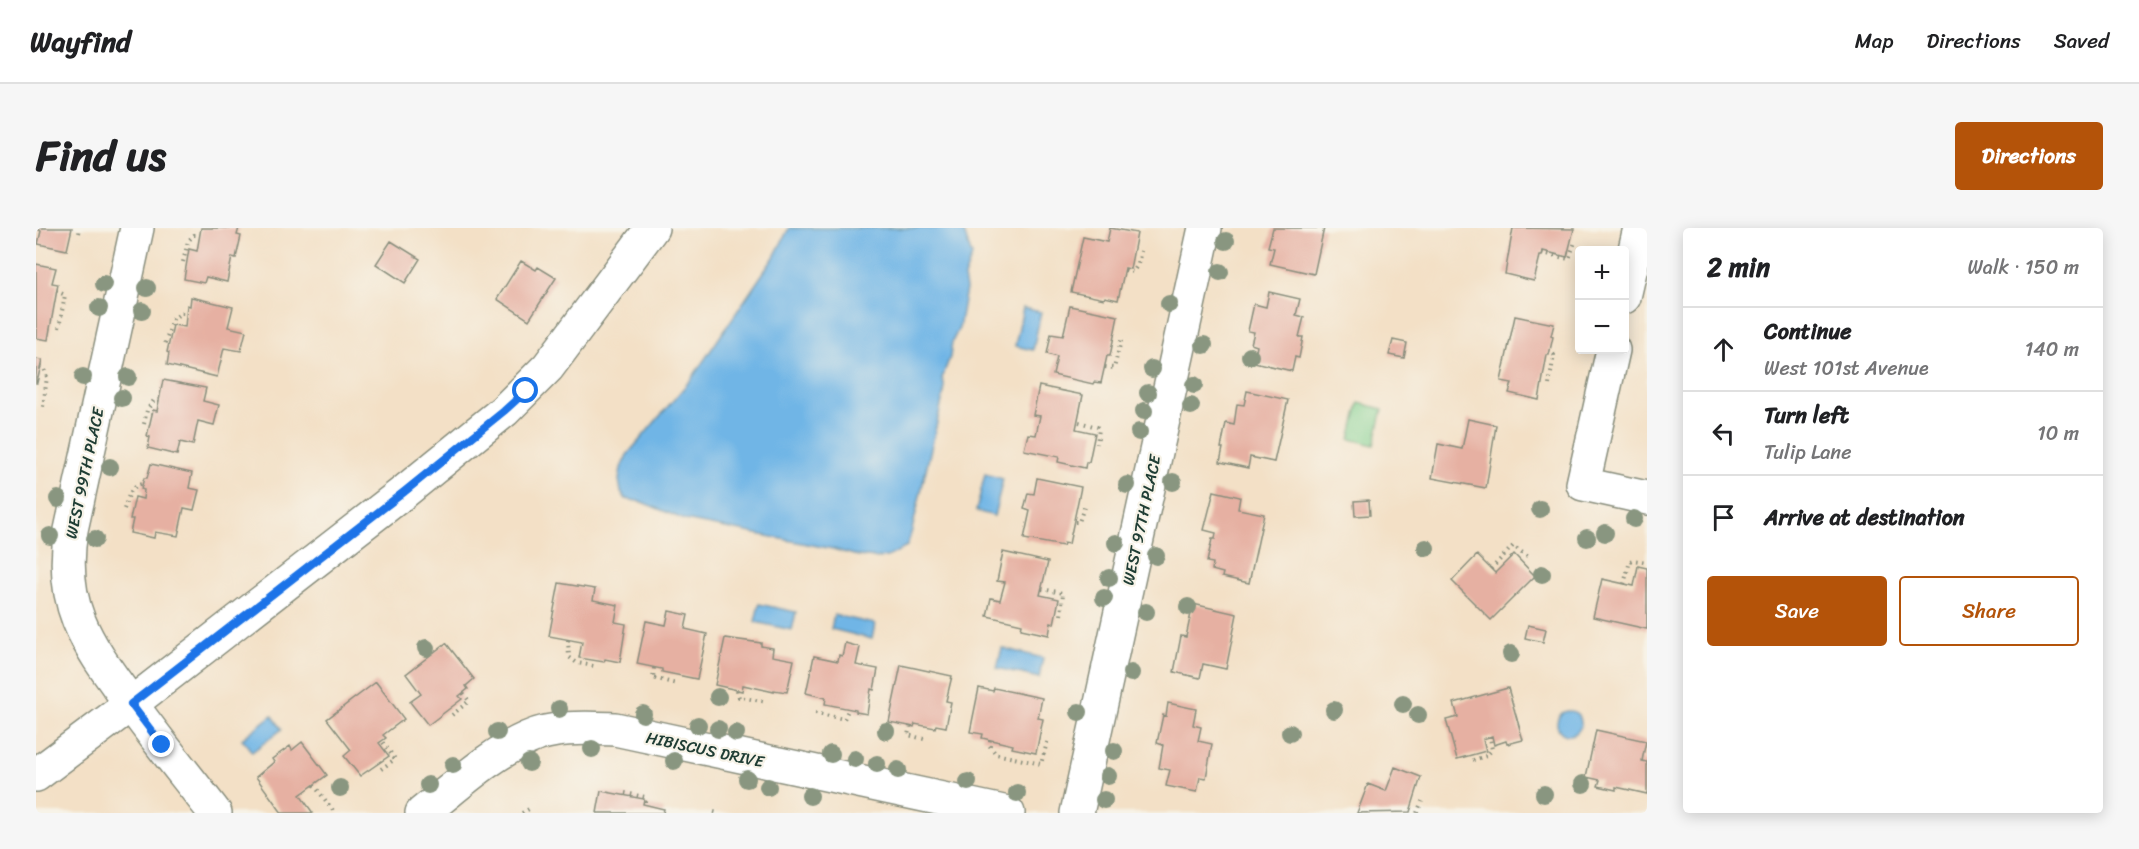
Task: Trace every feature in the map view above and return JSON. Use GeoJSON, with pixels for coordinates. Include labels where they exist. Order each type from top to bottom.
{"type":"FeatureCollection","features":[{"type":"Feature","properties":{"kind":"street","name":"WEST 99TH PLACE"},"geometry":{"type":"LineString","coordinates":[[137,228],[71,530],[67,567],[72,600],[82,633],[107,673],[215,813]]}},
{"type":"Feature","properties":{"kind":"street"},"geometry":{"type":"LineString","coordinates":[[36,775],[404,492],[504,411],[548,367],[652,228]]}},
{"type":"Feature","properties":{"kind":"street","name":"WEST 97TH PLACE"},"geometry":{"type":"LineString","coordinates":[[1077,813],[1205,228]]}},
{"type":"Feature","properties":{"kind":"street"},"geometry":{"type":"LineString","coordinates":[[1629,275],[1640,228]]}},
{"type":"Feature","properties":{"kind":"street"},"geometry":{"type":"LineString","coordinates":[[1612,354],[1583,484],[1647,498]]}},
{"type":"Feature","properties":{"kind":"street","name":"HIBISCUS DRIVE"},"geometry":{"type":"LineString","coordinates":[[423,813],[493,758],[529,737],[571,728],[615,729],[1008,813]]}},
{"type":"Feature","properties":{"kind":"path"},"geometry":{"type":"LineString","coordinates":[[183,262],[188,242],[194,235],[200,235]]}},
{"type":"Feature","properties":{"kind":"path"},"geometry":{"type":"LineString","coordinates":[[1542,253],[1569,259],[1575,242]]}},
{"type":"Feature","properties":{"kind":"path"},"geometry":{"type":"LineString","coordinates":[[1125,270],[1133,272],[1135,270],[1141,251]]}},
{"type":"Feature","properties":{"kind":"path"},"geometry":{"type":"LineString","coordinates":[[56,291],[65,295],[59,328]]}},
{"type":"Feature","properties":{"kind":"path"},"geometry":{"type":"LineString","coordinates":[[165,343],[173,319],[181,313],[186,313]]}},
{"type":"Feature","properties":{"kind":"path"},"geometry":{"type":"LineString","coordinates":[[1106,368],[1114,368],[1122,337]]}},
{"type":"Feature","properties":{"kind":"path"},"geometry":{"type":"LineString","coordinates":[[1549,385],[1554,355],[1550,352]]}},
{"type":"Feature","properties":{"kind":"path"},"geometry":{"type":"LineString","coordinates":[[40,367],[44,368],[47,377],[43,407]]}},
{"type":"Feature","properties":{"kind":"path"},"geometry":{"type":"LineString","coordinates":[[144,424],[151,403],[159,400]]}},
{"type":"Feature","properties":{"kind":"path"},"geometry":{"type":"LineString","coordinates":[[1079,422],[1097,427],[1100,434],[1097,444]]}},
{"type":"Feature","properties":{"kind":"path"},"geometry":{"type":"LineString","coordinates":[[124,509],[132,490],[136,485],[142,484]]}},
{"type":"Feature","properties":{"kind":"path"},"geometry":{"type":"LineString","coordinates":[[1075,522],[1082,519],[1085,504]]}},
{"type":"Feature","properties":{"kind":"path"},"geometry":{"type":"LineString","coordinates":[[1491,569],[1513,546],[1530,558]]}},
{"type":"Feature","properties":{"kind":"path"},"geometry":{"type":"LineString","coordinates":[[1624,584],[1630,561],[1647,562]]}},
{"type":"Feature","properties":{"kind":"path"},"geometry":{"type":"LineString","coordinates":[[1042,589],[1063,593],[1061,616]]}},
{"type":"Feature","properties":{"kind":"path"},"geometry":{"type":"LineString","coordinates":[[568,640],[568,657],[577,663],[594,666]]}},
{"type":"Feature","properties":{"kind":"path"},"geometry":{"type":"LineString","coordinates":[[654,668],[653,678],[677,684]]}},
{"type":"Feature","properties":{"kind":"path"},"geometry":{"type":"LineString","coordinates":[[737,690],[739,697],[767,702]]}},
{"type":"Feature","properties":{"kind":"path"},"geometry":{"type":"LineString","coordinates":[[452,714],[470,701],[463,693]]}},
{"type":"Feature","properties":{"kind":"path"},"geometry":{"type":"LineString","coordinates":[[815,713],[844,719],[847,717],[849,708]]}},
{"type":"Feature","properties":{"kind":"path"},"geometry":{"type":"LineString","coordinates":[[910,726],[908,735],[928,740]]}},
{"type":"Feature","properties":{"kind":"path"},"geometry":{"type":"LineString","coordinates":[[1473,760],[1490,753],[1492,750],[1490,737]]}},
{"type":"Feature","properties":{"kind":"path"},"geometry":{"type":"LineString","coordinates":[[990,740],[989,745],[996,754],[1041,764],[1048,739]]}},
{"type":"Feature","properties":{"kind":"path"},"geometry":{"type":"LineString","coordinates":[[381,769],[395,759],[382,741]]}},
{"type":"Feature","properties":{"kind":"path"},"geometry":{"type":"LineString","coordinates":[[314,785],[335,813]]}},
{"type":"Feature","properties":{"kind":"path"},"geometry":{"type":"LineString","coordinates":[[625,793],[645,797],[645,804]]}},
{"type":"Feature","properties":{"kind":"path"},"geometry":{"type":"LineString","coordinates":[[1417,813],[1422,801]]}},
{"type":"Feature","properties":{"kind":"path"},"geometry":{"type":"LineString","coordinates":[[522,813],[529,808],[532,810]]}},
{"type":"Feature","properties":{"kind":"green space"},"geometry":{"type":"Polygon","coordinates":[[[1359,403],[1383,409],[1374,445],[1350,439],[1359,403]]]}},
{"type":"Feature","properties":{"kind":"water"},"geometry":{"type":"Polygon","coordinates":[[[789,228],[958,228],[964,232],[972,256],[964,277],[966,289],[959,328],[952,342],[950,357],[942,378],[945,388],[912,530],[907,546],[889,556],[873,558],[859,556],[685,520],[642,502],[626,499],[621,492],[619,480],[627,455],[692,378],[774,257],[789,228]]]}},
{"type":"Feature","properties":{"kind":"water"},"geometry":{"type":"Polygon","coordinates":[[[1023,308],[1041,312],[1033,350],[1015,346],[1023,308]]]}},
{"type":"Feature","properties":{"kind":"water"},"geometry":{"type":"Polygon","coordinates":[[[985,474],[1003,479],[994,516],[976,511],[985,474]]]}},
{"type":"Feature","properties":{"kind":"water"},"geometry":{"type":"Polygon","coordinates":[[[759,604],[796,612],[792,630],[755,622],[759,604]]]}},
{"type":"Feature","properties":{"kind":"water"},"geometry":{"type":"Polygon","coordinates":[[[834,615],[875,624],[872,639],[831,629],[834,615]]]}},
{"type":"Feature","properties":{"kind":"water"},"geometry":{"type":"Polygon","coordinates":[[[1002,648],[1043,658],[1039,678],[997,668],[1002,648]]]}},
{"type":"Feature","properties":{"kind":"water"},"geometry":{"type":"Polygon","coordinates":[[[1569,711],[1578,714],[1581,723],[1578,732],[1569,735],[1560,732],[1557,723],[1560,714],[1569,711]]]}},
{"type":"Feature","properties":{"kind":"water"},"geometry":{"type":"Polygon","coordinates":[[[272,715],[282,729],[252,752],[242,739],[272,715]]]}},
{"type":"Feature","properties":{"kind":"building"},"geometry":{"type":"Polygon","coordinates":[[[36,228],[72,228],[67,250],[38,244],[41,231],[36,228]]]}},
{"type":"Feature","properties":{"kind":"building"},"geometry":{"type":"Polygon","coordinates":[[[201,228],[239,228],[237,235],[241,236],[236,258],[232,257],[227,282],[206,277],[204,283],[184,279],[189,249],[197,251],[201,228]]]}},
{"type":"Feature","properties":{"kind":"building"},"geometry":{"type":"Polygon","coordinates":[[[1110,228],[1137,233],[1130,269],[1125,268],[1118,300],[1071,292],[1083,237],[1107,242],[1110,228]]]}},
{"type":"Feature","properties":{"kind":"building"},"geometry":{"type":"Polygon","coordinates":[[[1273,228],[1324,228],[1314,274],[1270,264],[1274,248],[1268,247],[1273,228]]]}},
{"type":"Feature","properties":{"kind":"building"},"geometry":{"type":"Polygon","coordinates":[[[1513,228],[1574,229],[1567,257],[1543,251],[1534,281],[1505,274],[1513,228]]]}},
{"type":"Feature","properties":{"kind":"building"},"geometry":{"type":"Polygon","coordinates":[[[391,241],[420,259],[405,283],[376,264],[391,241]]]}},
{"type":"Feature","properties":{"kind":"building"},"geometry":{"type":"Polygon","coordinates":[[[521,261],[536,270],[538,267],[556,278],[529,320],[497,299],[521,261]]]}},
{"type":"Feature","properties":{"kind":"building"},"geometry":{"type":"Polygon","coordinates":[[[36,264],[56,268],[52,283],[58,284],[48,340],[36,338],[36,264]]]}},
{"type":"Feature","properties":{"kind":"building"},"geometry":{"type":"Polygon","coordinates":[[[1269,292],[1300,299],[1296,315],[1304,317],[1299,337],[1303,337],[1299,358],[1295,357],[1292,371],[1254,362],[1257,346],[1251,344],[1254,332],[1248,331],[1254,304],[1266,307],[1269,292]]]}},
{"type":"Feature","properties":{"kind":"building"},"geometry":{"type":"Polygon","coordinates":[[[191,297],[233,307],[228,327],[246,331],[241,351],[224,348],[217,377],[167,365],[169,353],[167,352],[173,325],[185,327],[187,305],[190,306],[191,297]]]}},
{"type":"Feature","properties":{"kind":"building"},"geometry":{"type":"Polygon","coordinates":[[[1070,306],[1118,316],[1110,356],[1107,356],[1101,383],[1094,382],[1093,384],[1053,375],[1057,357],[1047,354],[1051,334],[1063,336],[1070,306]]]}},
{"type":"Feature","properties":{"kind":"building"},"geometry":{"type":"Polygon","coordinates":[[[1515,316],[1554,324],[1539,400],[1509,393],[1512,383],[1501,381],[1515,316]]]}},
{"type":"Feature","properties":{"kind":"building"},"geometry":{"type":"Polygon","coordinates":[[[1393,340],[1407,343],[1404,358],[1389,355],[1393,340]]]}},
{"type":"Feature","properties":{"kind":"building"},"geometry":{"type":"Polygon","coordinates":[[[36,359],[42,360],[37,383],[36,383],[36,359]]]}},
{"type":"Feature","properties":{"kind":"building"},"geometry":{"type":"Polygon","coordinates":[[[163,380],[206,388],[203,401],[219,405],[214,425],[198,421],[193,445],[180,442],[177,455],[148,448],[150,437],[147,436],[153,410],[157,411],[163,380]]]}},
{"type":"Feature","properties":{"kind":"building"},"geometry":{"type":"Polygon","coordinates":[[[1039,386],[1083,395],[1076,429],[1095,433],[1089,462],[1086,462],[1085,468],[1058,462],[1059,457],[1024,450],[1028,434],[1036,435],[1040,416],[1033,415],[1039,386]]]}},
{"type":"Feature","properties":{"kind":"building"},"geometry":{"type":"Polygon","coordinates":[[[1247,391],[1288,400],[1274,462],[1250,457],[1248,468],[1220,462],[1226,423],[1234,425],[1237,404],[1244,405],[1247,391]]]}},
{"type":"Feature","properties":{"kind":"building"},"geometry":{"type":"Polygon","coordinates":[[[1468,419],[1496,425],[1486,488],[1432,478],[1438,444],[1462,449],[1468,419]]]}},
{"type":"Feature","properties":{"kind":"building"},"geometry":{"type":"Polygon","coordinates":[[[151,464],[192,473],[189,488],[199,490],[194,510],[184,508],[178,536],[155,532],[154,538],[130,533],[133,519],[130,519],[135,497],[143,499],[144,490],[141,489],[151,464]]]}},
{"type":"Feature","properties":{"kind":"building"},"geometry":{"type":"Polygon","coordinates":[[[1037,478],[1081,487],[1069,544],[1064,543],[1063,546],[1024,539],[1030,511],[1024,509],[1028,493],[1034,494],[1037,478]]]}},
{"type":"Feature","properties":{"kind":"building"},"geometry":{"type":"Polygon","coordinates":[[[1214,491],[1240,497],[1238,509],[1264,514],[1249,583],[1222,577],[1223,573],[1212,570],[1213,563],[1207,562],[1212,539],[1215,539],[1216,533],[1204,530],[1214,491]]]}},
{"type":"Feature","properties":{"kind":"building"},"geometry":{"type":"Polygon","coordinates":[[[1369,500],[1370,515],[1355,516],[1354,501],[1369,500]]]}},
{"type":"Feature","properties":{"kind":"building"},"geometry":{"type":"Polygon","coordinates":[[[1003,552],[1048,562],[1040,595],[1059,599],[1054,624],[1051,623],[1049,635],[1021,629],[1022,624],[987,616],[991,598],[1000,600],[1005,582],[997,581],[1003,552]]]}},
{"type":"Feature","properties":{"kind":"building"},"geometry":{"type":"Polygon","coordinates":[[[1514,554],[1535,576],[1491,620],[1452,581],[1477,555],[1495,573],[1514,554]]]}},
{"type":"Feature","properties":{"kind":"building"},"geometry":{"type":"Polygon","coordinates":[[[1638,566],[1647,568],[1647,629],[1593,617],[1602,579],[1634,586],[1638,566]]]}},
{"type":"Feature","properties":{"kind":"building"},"geometry":{"type":"Polygon","coordinates":[[[559,583],[595,589],[593,600],[618,605],[615,622],[626,624],[620,662],[579,658],[582,642],[549,636],[559,583]]]}},
{"type":"Feature","properties":{"kind":"building"},"geometry":{"type":"Polygon","coordinates":[[[1193,604],[1237,614],[1226,669],[1203,664],[1200,678],[1174,672],[1181,636],[1186,637],[1193,604]]]}},
{"type":"Feature","properties":{"kind":"building"},"geometry":{"type":"Polygon","coordinates":[[[669,611],[688,615],[685,629],[707,634],[697,679],[637,664],[646,621],[666,625],[669,611]]]}},
{"type":"Feature","properties":{"kind":"building"},"geometry":{"type":"Polygon","coordinates":[[[1528,625],[1546,629],[1543,642],[1525,638],[1528,625]]]}},
{"type":"Feature","properties":{"kind":"building"},"geometry":{"type":"Polygon","coordinates":[[[725,638],[761,643],[761,646],[773,648],[772,656],[794,660],[787,692],[774,690],[774,692],[743,685],[742,691],[715,685],[725,638]]]}},
{"type":"Feature","properties":{"kind":"building"},"geometry":{"type":"Polygon","coordinates":[[[446,643],[474,679],[466,686],[468,689],[459,696],[462,699],[428,725],[410,702],[421,694],[406,674],[446,643]]]}},
{"type":"Feature","properties":{"kind":"building"},"geometry":{"type":"Polygon","coordinates":[[[845,643],[860,647],[856,665],[878,669],[874,690],[871,689],[867,714],[825,704],[826,698],[806,693],[814,656],[838,661],[839,655],[842,656],[845,643]]]}},
{"type":"Feature","properties":{"kind":"building"},"geometry":{"type":"Polygon","coordinates":[[[901,665],[952,676],[946,701],[951,702],[946,727],[936,725],[935,728],[915,724],[914,727],[889,722],[901,665]]]}},
{"type":"Feature","properties":{"kind":"building"},"geometry":{"type":"Polygon","coordinates":[[[376,682],[404,719],[383,735],[386,738],[379,743],[389,756],[360,776],[344,756],[351,750],[327,719],[376,682]]]}},
{"type":"Feature","properties":{"kind":"building"},"geometry":{"type":"Polygon","coordinates":[[[979,688],[993,691],[994,688],[1042,698],[1038,718],[1043,719],[1036,753],[1012,748],[1013,745],[982,738],[983,734],[970,732],[979,688]]]}},
{"type":"Feature","properties":{"kind":"building"},"geometry":{"type":"Polygon","coordinates":[[[1508,688],[1523,740],[1507,744],[1506,741],[1494,745],[1492,736],[1483,739],[1486,751],[1457,759],[1446,720],[1458,717],[1454,703],[1508,688]]]}},
{"type":"Feature","properties":{"kind":"building"},"geometry":{"type":"Polygon","coordinates":[[[1168,703],[1196,709],[1193,725],[1201,727],[1198,741],[1212,744],[1206,778],[1200,777],[1197,792],[1166,786],[1170,770],[1159,768],[1163,745],[1157,743],[1168,703]]]}},
{"type":"Feature","properties":{"kind":"building"},"geometry":{"type":"Polygon","coordinates":[[[1596,730],[1646,741],[1642,761],[1647,762],[1647,794],[1616,787],[1616,790],[1598,786],[1600,780],[1586,777],[1596,730]]]}},
{"type":"Feature","properties":{"kind":"building"},"geometry":{"type":"Polygon","coordinates":[[[302,742],[327,775],[300,795],[313,813],[282,813],[256,777],[274,762],[272,759],[290,746],[292,750],[302,742]]]}},
{"type":"Feature","properties":{"kind":"building"},"geometry":{"type":"Polygon","coordinates":[[[1395,767],[1421,777],[1410,812],[1357,813],[1368,784],[1386,791],[1395,767]]]}},
{"type":"Feature","properties":{"kind":"building"},"geometry":{"type":"Polygon","coordinates":[[[601,791],[644,799],[643,804],[664,809],[663,813],[597,813],[601,791]]]}},
{"type":"Feature","properties":{"kind":"route"},"geometry":{"type":"LineString","coordinates":[[162,745],[131,704],[404,492],[526,391]]}}]}
